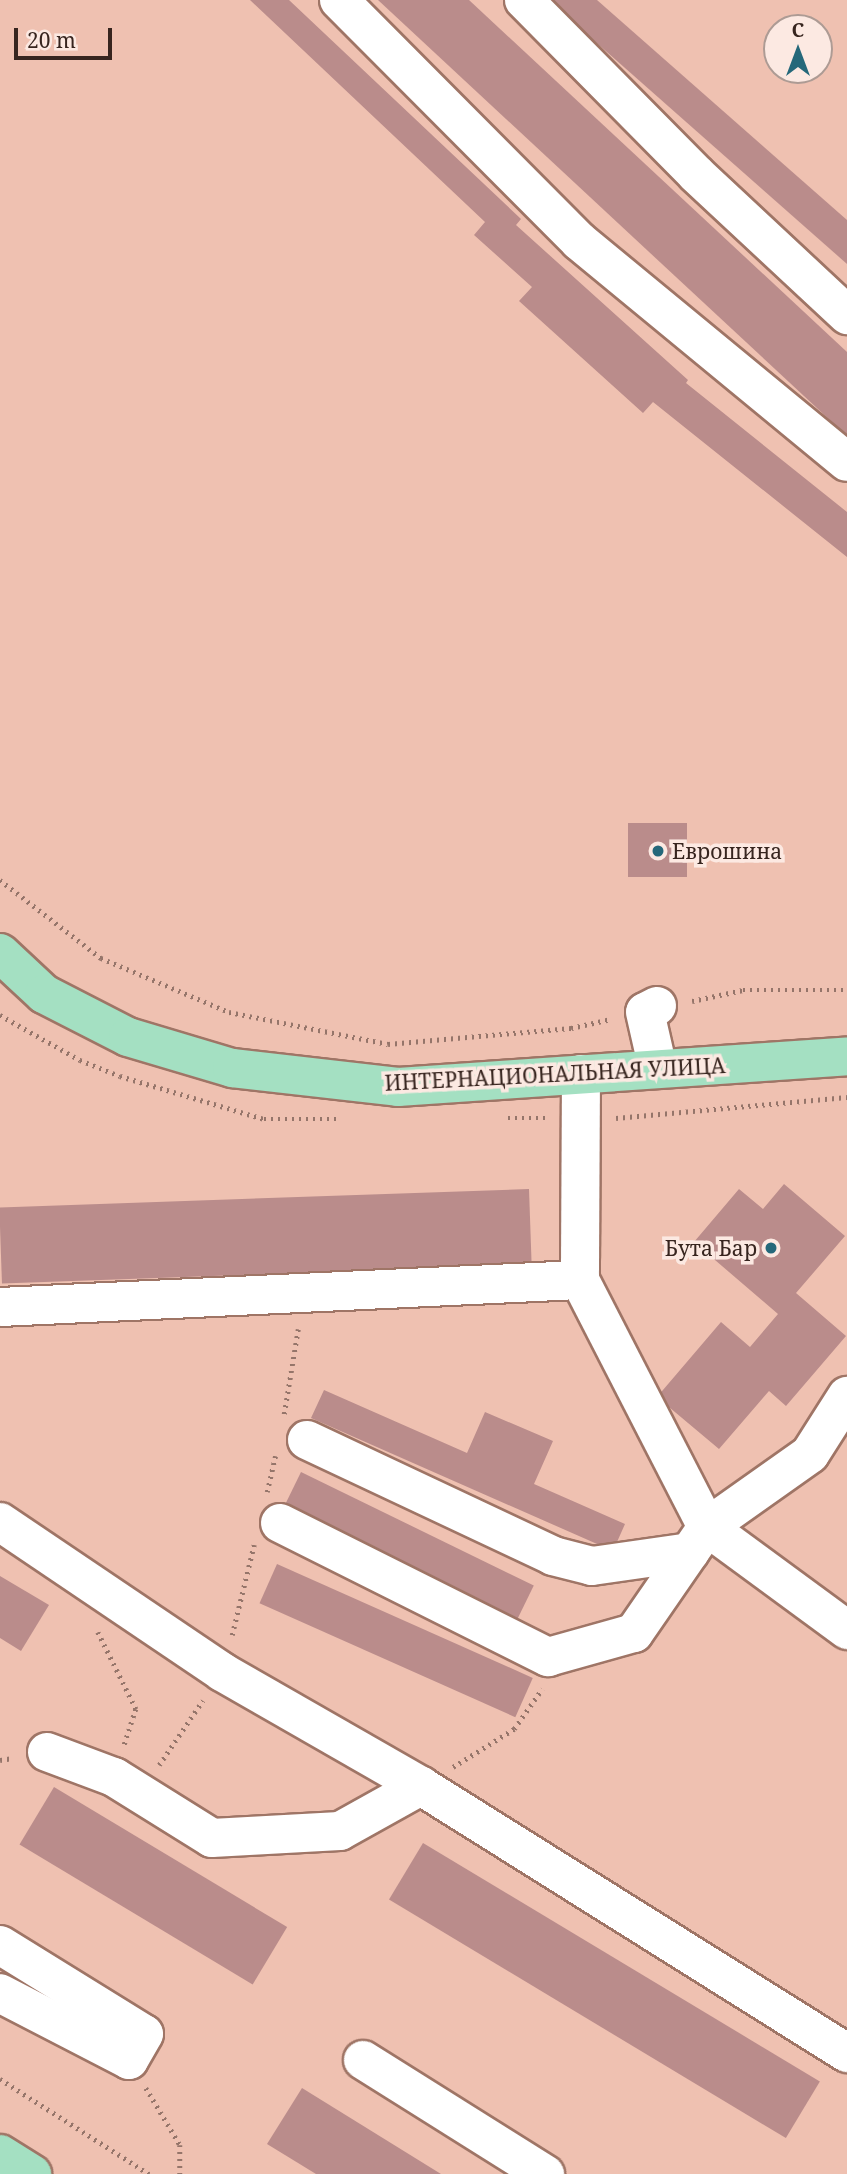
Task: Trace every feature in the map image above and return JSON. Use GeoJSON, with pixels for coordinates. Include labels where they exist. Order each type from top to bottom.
{"type":"FeatureCollection","features":[{"type":"Feature","properties":{"kind":"main road","name":"ИНТЕРНАЦИОНАЛЬНАЯ УЛИЦА"},"geometry":{"type":"LineString","coordinates":[[0,953],[44,994],[128,1037],[233,1068],[398,1087],[847,1056]]}},
{"type":"Feature","properties":{"kind":"main road"},"geometry":{"type":"LineString","coordinates":[[0,2154],[32,2174]]}},
{"type":"Feature","properties":{"kind":"street"},"geometry":{"type":"LineString","coordinates":[[339,0],[579,241],[847,462]]}},
{"type":"Feature","properties":{"kind":"street"},"geometry":{"type":"LineString","coordinates":[[524,0],[696,174],[847,315]]}},
{"type":"Feature","properties":{"kind":"street"},"geometry":{"type":"LineString","coordinates":[[651,1009],[658,1069]]}},
{"type":"Feature","properties":{"kind":"street"},"geometry":{"type":"LineString","coordinates":[[581,1074],[580,1280],[699,1539],[847,1630]]}},
{"type":"Feature","properties":{"kind":"street"},"geometry":{"type":"LineString","coordinates":[[0,1307],[580,1280]]}},
{"type":"Feature","properties":{"kind":"street"},"geometry":{"type":"LineString","coordinates":[[266,1523],[548,1657],[634,1633],[699,1539],[810,1454],[847,1396]]}},
{"type":"Feature","properties":{"kind":"street"},"geometry":{"type":"LineString","coordinates":[[288,1440],[553,1556],[592,1566],[699,1539]]}},
{"type":"Feature","properties":{"kind":"street"},"geometry":{"type":"LineString","coordinates":[[0,1522],[222,1672],[421,1786],[847,2053]]}},
{"type":"Feature","properties":{"kind":"street"},"geometry":{"type":"LineString","coordinates":[[47,1752],[114,1777],[212,1838],[340,1831],[421,1786]]}},
{"type":"Feature","properties":{"kind":"street"},"geometry":{"type":"LineString","coordinates":[[0,1945],[144,2034],[130,2060],[0,1993]]}},
{"type":"Feature","properties":{"kind":"street"},"geometry":{"type":"LineString","coordinates":[[363,2060],[545,2174]]}},
{"type":"Feature","properties":{"kind":"path"},"geometry":{"type":"LineString","coordinates":[[0,880],[101,958],[229,1012],[388,1044],[571,1028],[743,990],[847,990]]}},
{"type":"Feature","properties":{"kind":"path"},"geometry":{"type":"LineString","coordinates":[[172,1747],[222,1672],[266,1523],[288,1440],[304,1294]]}},
{"type":"Feature","properties":{"kind":"path"},"geometry":{"type":"LineString","coordinates":[[86,1580],[101,1644],[136,1709],[114,1777]]}},
{"type":"Feature","properties":{"kind":"path"},"geometry":{"type":"LineString","coordinates":[[421,1786],[514,1730],[544,1686],[548,1657]]}},
{"type":"Feature","properties":{"kind":"path"},"geometry":{"type":"LineString","coordinates":[[130,2060],[180,2145],[180,2174]]}},
{"type":"Feature","properties":{"kind":"path"},"geometry":{"type":"LineString","coordinates":[[0,2079],[149,2174]]}},
{"type":"Feature","properties":{"kind":"building"},"geometry":{"type":"Polygon","coordinates":[[[250,0],[289,0],[521,219],[516,225],[688,380],[686,383],[847,512],[847,557],[653,402],[643,413],[519,301],[532,287],[474,235],[485,222],[250,0]]]}},
{"type":"Feature","properties":{"kind":"building"},"geometry":{"type":"Polygon","coordinates":[[[378,0],[469,0],[847,352],[847,436],[378,0]]]}},
{"type":"Feature","properties":{"kind":"building"},"geometry":{"type":"Polygon","coordinates":[[[548,0],[597,0],[847,220],[847,264],[548,0]]]}},
{"type":"Feature","properties":{"kind":"building","name":"Еврошина"},"geometry":{"type":"Polygon","coordinates":[[[628,823],[687,823],[687,877],[628,877],[628,823]]]}},
{"type":"Feature","properties":{"kind":"building"},"geometry":{"type":"Polygon","coordinates":[[[784,1184],[845,1236],[796,1293],[846,1336],[786,1406],[769,1391],[719,1449],[657,1397],[721,1322],[750,1347],[778,1314],[694,1242],[739,1189],[763,1209],[784,1184]]]}},
{"type":"Feature","properties":{"kind":"building"},"geometry":{"type":"Polygon","coordinates":[[[529,1189],[532,1265],[2,1283],[0,1207],[529,1189]]]}},
{"type":"Feature","properties":{"kind":"building"},"geometry":{"type":"Polygon","coordinates":[[[324,1390],[467,1453],[485,1412],[553,1441],[534,1484],[625,1524],[613,1551],[311,1418],[324,1390]]]}},
{"type":"Feature","properties":{"kind":"building"},"geometry":{"type":"Polygon","coordinates":[[[301,1472],[534,1586],[515,1623],[283,1510],[301,1472]]]}},
{"type":"Feature","properties":{"kind":"building"},"geometry":{"type":"Polygon","coordinates":[[[277,1564],[533,1678],[515,1717],[260,1603],[277,1564]]]}},
{"type":"Feature","properties":{"kind":"building"},"geometry":{"type":"Polygon","coordinates":[[[0,1576],[49,1605],[21,1651],[0,1638],[0,1576]]]}},
{"type":"Feature","properties":{"kind":"building"},"geometry":{"type":"Polygon","coordinates":[[[54,1787],[287,1927],[253,1985],[19,1844],[54,1787]]]}},
{"type":"Feature","properties":{"kind":"building"},"geometry":{"type":"Polygon","coordinates":[[[423,1843],[820,2081],[786,2138],[389,1900],[423,1843]]]}},
{"type":"Feature","properties":{"kind":"building"},"geometry":{"type":"Polygon","coordinates":[[[302,2088],[441,2174],[316,2174],[267,2144],[302,2088]]]}},
{"type":"Feature","properties":{"kind":"place","name":"Еврошина"},"geometry":{"type":"Point","coordinates":[658,851]}},
{"type":"Feature","properties":{"kind":"place","name":"Бута Бар"},"geometry":{"type":"Point","coordinates":[771,1248]}}]}
